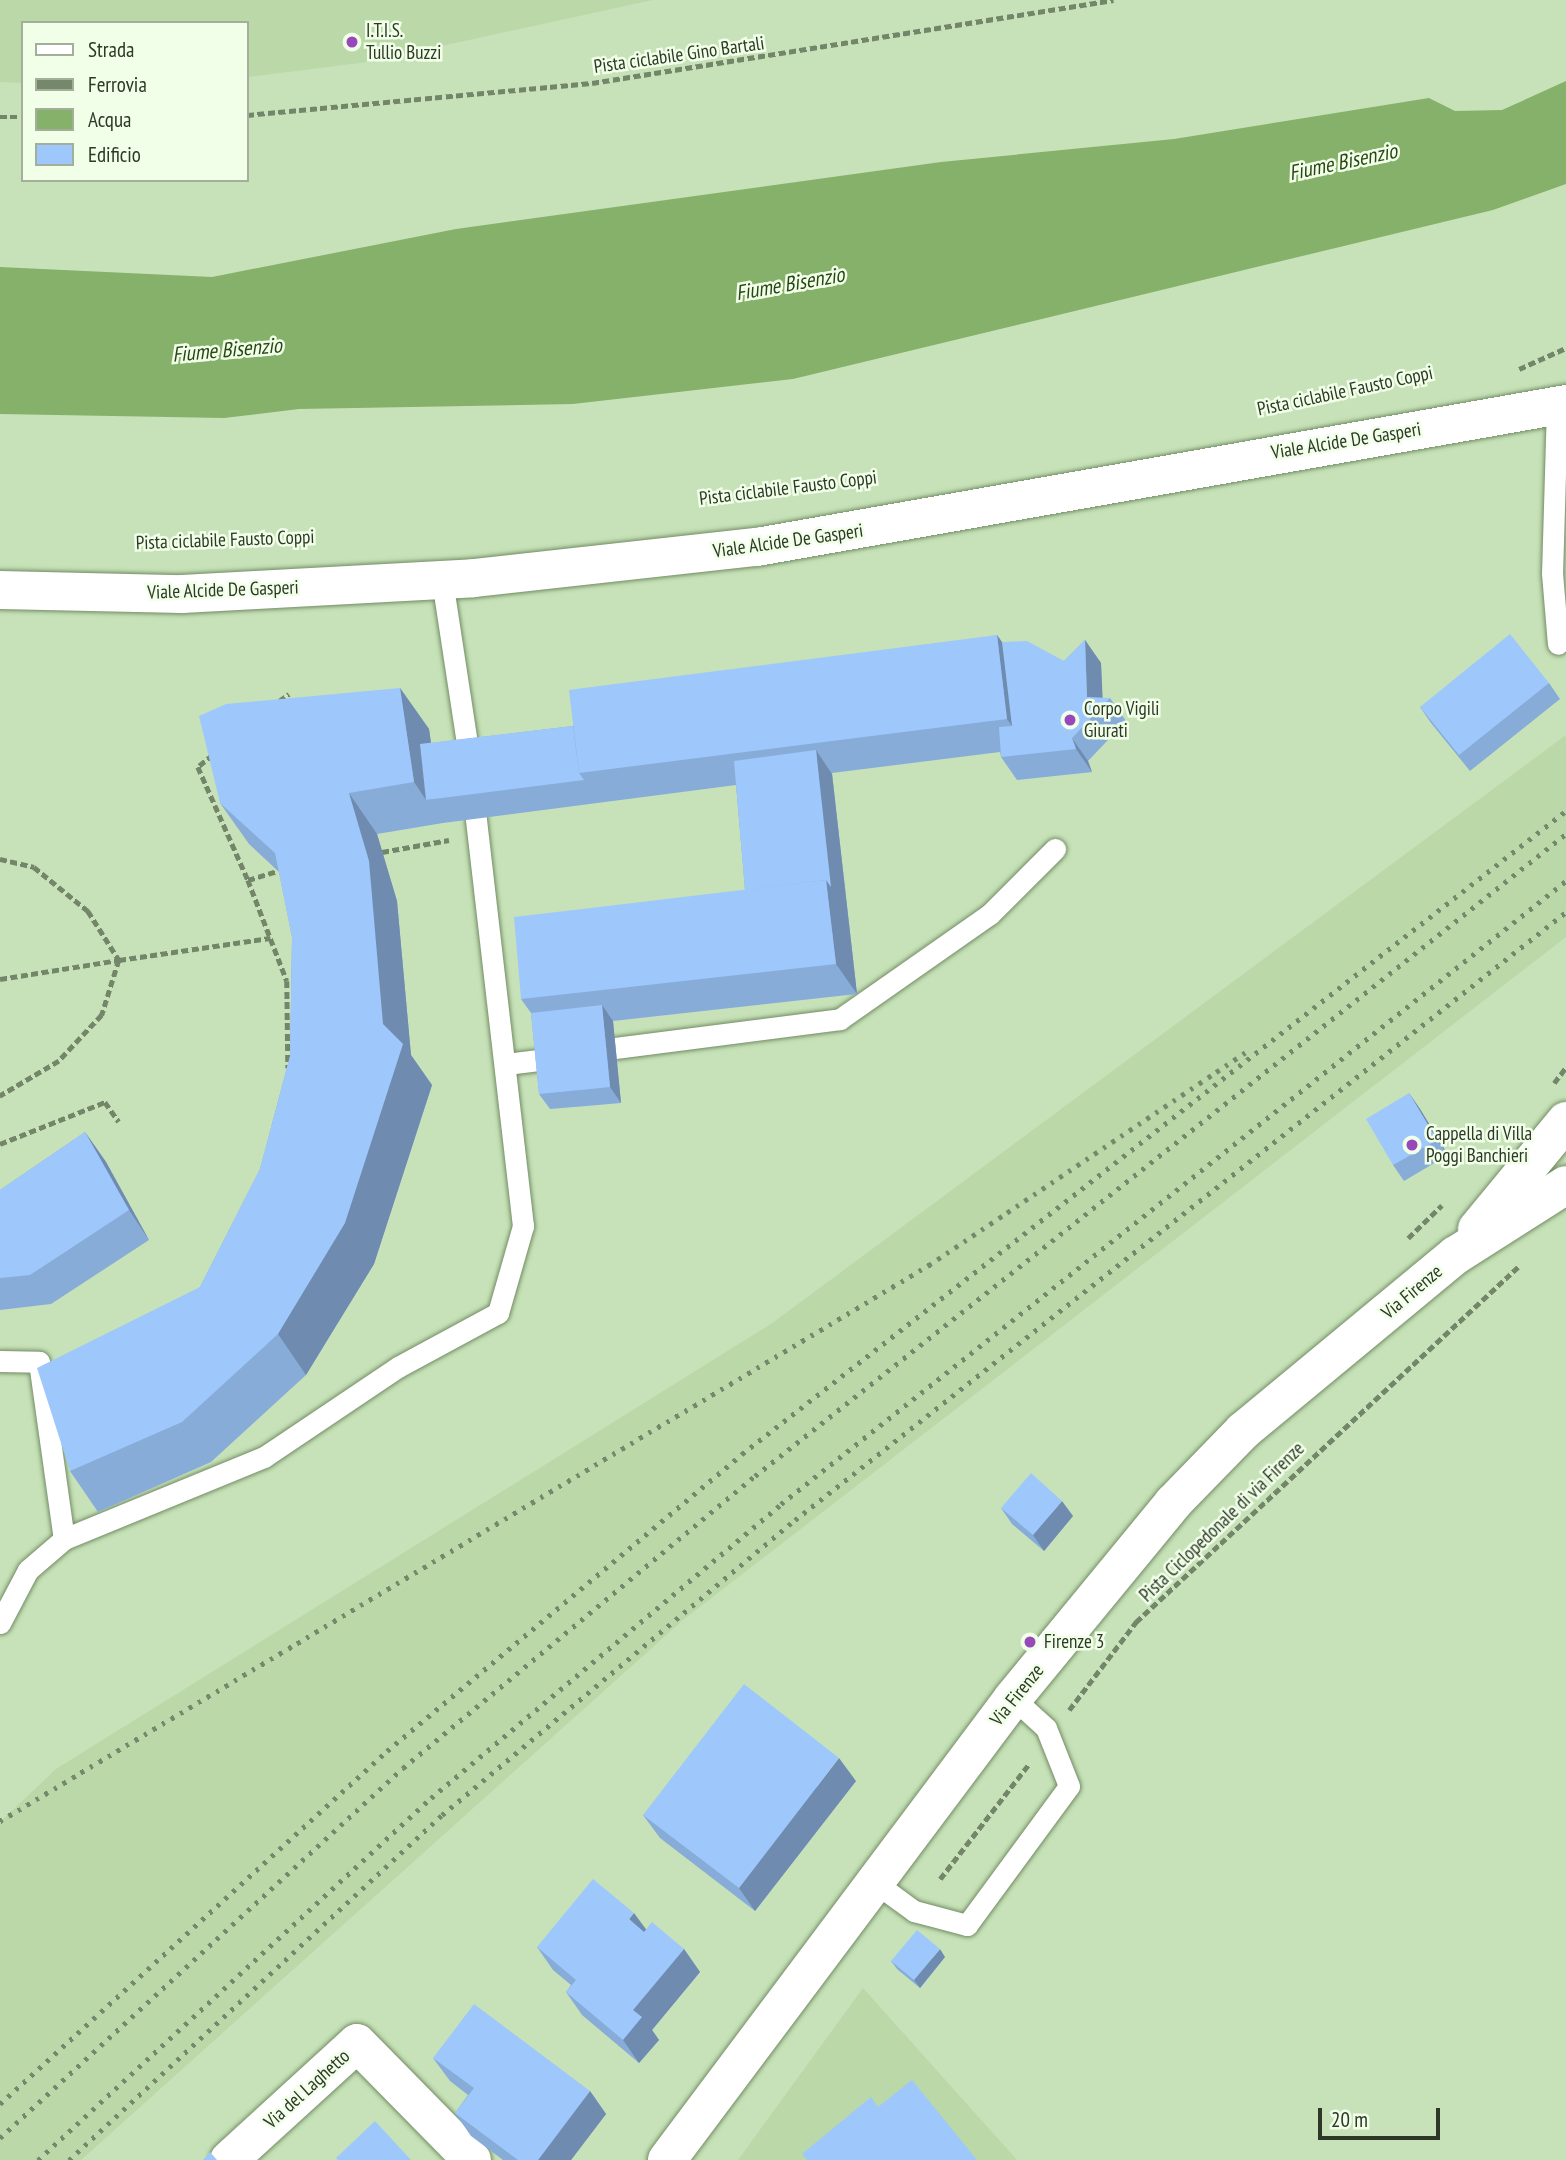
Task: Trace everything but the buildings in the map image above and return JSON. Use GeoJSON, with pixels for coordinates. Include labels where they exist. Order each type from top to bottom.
{"type":"FeatureCollection","features":[{"type":"Feature","properties":{"kind":"street","name":"Viale Alcide De Gasperi"},"geometry":{"type":"LineString","coordinates":[[0,590],[182,594],[442,580],[757,547],[945,518],[1205,463],[1562,405]]}},
{"type":"Feature","properties":{"kind":"street"},"geometry":{"type":"LineString","coordinates":[[1456,1255],[1566,1121]]}},
{"type":"Feature","properties":{"kind":"street"},"geometry":{"type":"LineString","coordinates":[[1456,1255],[1566,1185]]}},
{"type":"Feature","properties":{"kind":"street","name":"Via Firenze"},"geometry":{"type":"LineString","coordinates":[[673,2158],[873,1881],[1013,1698],[1173,1503],[1243,1431],[1456,1255]]}},
{"type":"Feature","properties":{"kind":"street","name":"Via del Laghetto"},"geometry":{"type":"LineString","coordinates":[[229,2160],[357,2043],[472,2160]]}},
{"type":"Feature","properties":{"kind":"lane"},"geometry":{"type":"LineString","coordinates":[[1558,644],[1552,573],[1562,405]]}},
{"type":"Feature","properties":{"kind":"lane"},"geometry":{"type":"LineString","coordinates":[[442,580],[470,763]]}},
{"type":"Feature","properties":{"kind":"lane"},"geometry":{"type":"LineString","coordinates":[[0,1623],[28,1570],[64,1539],[264,1457],[398,1367],[498,1313],[523,1226],[477,827]]}},
{"type":"Feature","properties":{"kind":"lane"},"geometry":{"type":"LineString","coordinates":[[615,1048],[840,1018],[990,914],[1055,849]]}},
{"type":"Feature","properties":{"kind":"lane"},"geometry":{"type":"LineString","coordinates":[[506,1065],[545,1059]]}},
{"type":"Feature","properties":{"kind":"lane"},"geometry":{"type":"LineString","coordinates":[[0,1362],[39,1362],[64,1539]]}},
{"type":"Feature","properties":{"kind":"lane"},"geometry":{"type":"LineString","coordinates":[[873,1881],[914,1912],[967,1925],[1069,1786],[1049,1737],[1013,1698]]}},
{"type":"Feature","properties":{"kind":"path","name":"Pista ciclabile Gino Bartali"},"geometry":{"type":"LineString","coordinates":[[248,115],[592,83],[1113,0]]}},
{"type":"Feature","properties":{"kind":"path"},"geometry":{"type":"LineString","coordinates":[[0,117],[21,117]]}},
{"type":"Feature","properties":{"kind":"path"},"geometry":{"type":"LineString","coordinates":[[1516,370],[1566,348]]}},
{"type":"Feature","properties":{"kind":"path"},"geometry":{"type":"LineString","coordinates":[[269,710],[289,694]]}},
{"type":"Feature","properties":{"kind":"path"},"geometry":{"type":"LineString","coordinates":[[218,751],[198,767],[248,880],[287,981],[289,1080]]}},
{"type":"Feature","properties":{"kind":"path"},"geometry":{"type":"LineString","coordinates":[[382,852],[477,827]]}},
{"type":"Feature","properties":{"kind":"path"},"geometry":{"type":"LineString","coordinates":[[0,859],[34,867],[88,911],[119,960],[102,1015],[59,1060],[0,1096]]}},
{"type":"Feature","properties":{"kind":"path"},"geometry":{"type":"LineString","coordinates":[[248,880],[278,871]]}},
{"type":"Feature","properties":{"kind":"path"},"geometry":{"type":"LineString","coordinates":[[0,979],[270,938]]}},
{"type":"Feature","properties":{"kind":"path"},"geometry":{"type":"LineString","coordinates":[[0,1144],[105,1102],[119,1122]]}},
{"type":"Feature","properties":{"kind":"path","name":"Pista Ciclopedonale di via Firenze"},"geometry":{"type":"LineString","coordinates":[[940,1879],[1136,1622],[1526,1260]]}},
{"type":"Feature","properties":{"kind":"shaded area","name":"I.T.I.S. Tullio Buzzi"},"geometry":{"type":"Polygon","coordinates":[[[0,0],[653,0],[368,62],[248,77],[248,21],[21,21],[21,83],[0,82],[0,0]]]}},
{"type":"Feature","properties":{"kind":"shaded area"},"geometry":{"type":"Polygon","coordinates":[[[1566,735],[1566,937],[683,1620],[81,2160],[0,2160],[0,1822],[56,1769],[771,1324],[1566,735]]]}},
{"type":"Feature","properties":{"kind":"shaded area"},"geometry":{"type":"Polygon","coordinates":[[[863,1988],[1017,2160],[738,2160],[863,1988]]]}},
{"type":"Feature","properties":{"kind":"water","name":"Fiume Bisenzio"},"geometry":{"type":"Polygon","coordinates":[[[1566,81],[1566,184],[1493,210],[793,379],[573,404],[299,409],[224,418],[0,414],[0,267],[212,277],[456,229],[941,162],[1174,139],[1429,98],[1455,111],[1502,110],[1566,81]]]}},
{"type":"Feature","properties":{"kind":"railway"},"geometry":{"type":"LineString","coordinates":[[0,2104],[387,1751],[742,1454],[1566,811]]}},
{"type":"Feature","properties":{"kind":"railway"},"geometry":{"type":"LineString","coordinates":[[0,2138],[403,1768],[755,1476],[1566,834]]}},
{"type":"Feature","properties":{"kind":"railway"},"geometry":{"type":"LineString","coordinates":[[38,2160],[431,1798],[781,1504],[1566,881]]}},
{"type":"Feature","properties":{"kind":"railway"},"geometry":{"type":"LineString","coordinates":[[69,2160],[442,1815],[795,1520],[1566,912]]}},
{"type":"Feature","properties":{"kind":"railway"},"geometry":{"type":"LineString","coordinates":[[0,1821],[929,1265],[1247,1051]]}},
{"type":"Feature","properties":{"kind":"place","name":"I.T.I.S. Tullio Buzzi"},"geometry":{"type":"Point","coordinates":[352,42]}},
{"type":"Feature","properties":{"kind":"place","name":"Corpo Vigili Giurati"},"geometry":{"type":"Point","coordinates":[1070,720]}},
{"type":"Feature","properties":{"kind":"place","name":"Cappella di Villa Poggi Banchieri"},"geometry":{"type":"Point","coordinates":[1412,1145]}},
{"type":"Feature","properties":{"kind":"place","name":"Firenze 3"},"geometry":{"type":"Point","coordinates":[1030,1642]}}]}
